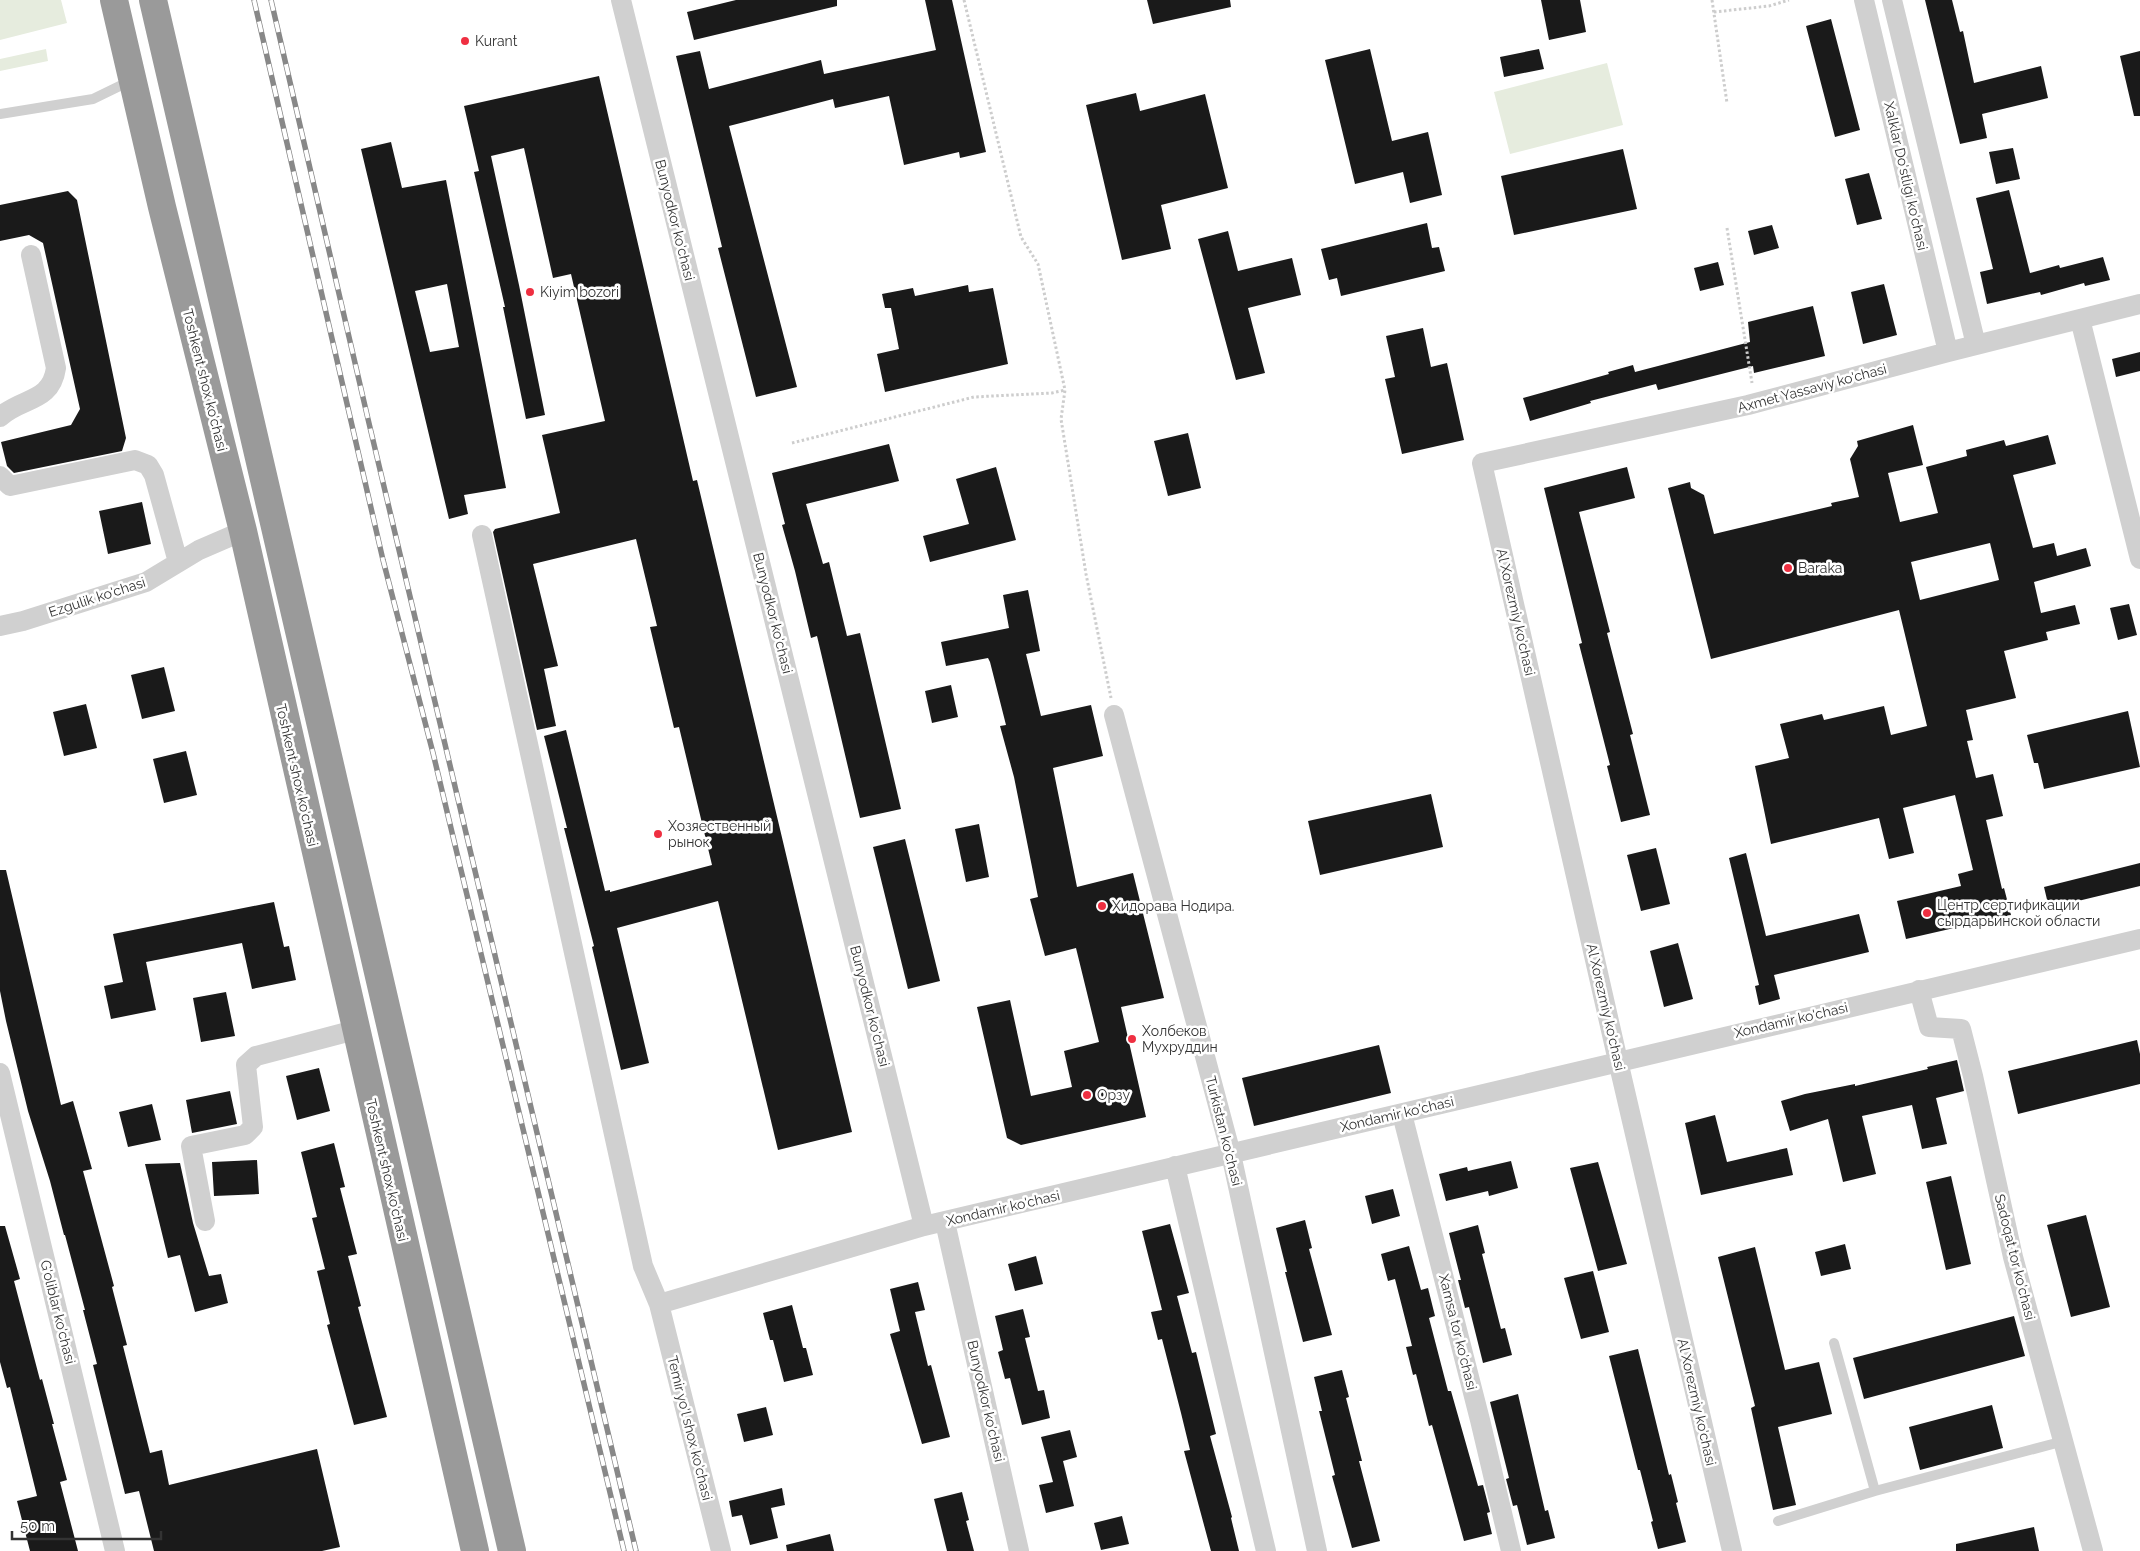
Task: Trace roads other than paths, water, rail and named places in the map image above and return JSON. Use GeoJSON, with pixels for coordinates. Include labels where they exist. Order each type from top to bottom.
{"type":"FeatureCollection","features":[{"type":"Feature","properties":{"kind":"highway","name":"Toshkent shox ko'chasi"},"geometry":{"type":"LineString","coordinates":[[114,0],[243,530],[355,1030],[475,1551]]}},
{"type":"Feature","properties":{"kind":"highway"},"geometry":{"type":"LineString","coordinates":[[153,0],[512,1551]]}},
{"type":"Feature","properties":{"kind":"street","name":"Bunyodkor ko'chasi"},"geometry":{"type":"LineString","coordinates":[[623,0],[924,1226]]}},
{"type":"Feature","properties":{"kind":"street","name":"Xalklar Do'stligi ko'chasi"},"geometry":{"type":"LineString","coordinates":[[1864,0],[1948,352]]}},
{"type":"Feature","properties":{"kind":"street","name":"Xalklar Do'stligi ko'chasi"},"geometry":{"type":"LineString","coordinates":[[1892,0],[1976,345]]}},
{"type":"Feature","properties":{"kind":"street"},"geometry":{"type":"LineString","coordinates":[[0,417],[10,408],[35,398],[50,388],[54,380],[56,368],[31,255]]}},
{"type":"Feature","properties":{"kind":"street","name":"Axmet Yassaviy ko'chasi"},"geometry":{"type":"LineString","coordinates":[[1482,463],[1755,403],[2140,304]]}},
{"type":"Feature","properties":{"kind":"street"},"geometry":{"type":"LineString","coordinates":[[2080,319],[2140,559]]}},
{"type":"Feature","properties":{"kind":"street"},"geometry":{"type":"LineString","coordinates":[[0,476],[10,486],[136,460],[148,465],[154,475],[178,562]]}},
{"type":"Feature","properties":{"kind":"street","name":"Al Xorezmiy ko'chasi"},"geometry":{"type":"LineString","coordinates":[[1482,463],[1732,1551]]}},
{"type":"Feature","properties":{"kind":"street","name":"Ezgulik ko'chasi"},"geometry":{"type":"LineString","coordinates":[[0,626],[23,621],[146,582],[199,550],[243,530]]}},
{"type":"Feature","properties":{"kind":"street","name":"Temir yo'l shox ko'chasi"},"geometry":{"type":"LineString","coordinates":[[482,534],[643,1266],[659,1304],[721,1551]]}},
{"type":"Feature","properties":{"kind":"street","name":"Turkistan ko'chasi"},"geometry":{"type":"LineString","coordinates":[[1114,715],[1231,1154],[1317,1551]]}},
{"type":"Feature","properties":{"kind":"street","name":"Xondamir ko'chasi"},"geometry":{"type":"LineString","coordinates":[[659,1304],[924,1226],[2140,939]]}},
{"type":"Feature","properties":{"kind":"street","name":"Sadoqat tor ko'chasi"},"geometry":{"type":"LineString","coordinates":[[1919,990],[1928,1027],[1961,1029],[2013,1257],[2094,1551]]}},
{"type":"Feature","properties":{"kind":"street"},"geometry":{"type":"LineString","coordinates":[[205,1221],[191,1146],[245,1136],[253,1127],[246,1065],[256,1056],[355,1030]]}},
{"type":"Feature","properties":{"kind":"street","name":"G'oliblar ko'chasi"},"geometry":{"type":"LineString","coordinates":[[0,1073],[115,1551]]}},
{"type":"Feature","properties":{"kind":"street","name":"Xamsa tor ko'chasi"},"geometry":{"type":"LineString","coordinates":[[1402,1114],[1478,1410],[1511,1551]]}},
{"type":"Feature","properties":{"kind":"street"},"geometry":{"type":"LineString","coordinates":[[1175,1166],[1266,1551]]}},
{"type":"Feature","properties":{"kind":"street","name":"Bunyodkor ko'chasi"},"geometry":{"type":"LineString","coordinates":[[945,1222],[1019,1551]]}},
{"type":"Feature","properties":{"kind":"lane"},"geometry":{"type":"LineString","coordinates":[[0,114],[93,99],[132,80]]}},
{"type":"Feature","properties":{"kind":"lane"},"geometry":{"type":"LineString","coordinates":[[1834,1344],[1874,1491]]}},
{"type":"Feature","properties":{"kind":"lane"},"geometry":{"type":"LineString","coordinates":[[1778,1521],[1874,1491],[2064,1441]]}},
{"type":"Feature","properties":{"kind":"railway"},"geometry":{"type":"LineString","coordinates":[[254,0],[383,560],[433,753],[624,1551]]}},
{"type":"Feature","properties":{"kind":"railway"},"geometry":{"type":"LineString","coordinates":[[271,0],[368,419],[636,1551]]}},
{"type":"Feature","properties":{"kind":"place","name":"Kurant"},"geometry":{"type":"Point","coordinates":[465,41]}},
{"type":"Feature","properties":{"kind":"place","name":"Kiyim bozori"},"geometry":{"type":"Point","coordinates":[530,292]}},
{"type":"Feature","properties":{"kind":"place","name":"Baraka"},"geometry":{"type":"Point","coordinates":[1788,568]}},
{"type":"Feature","properties":{"kind":"place","name":"Хозяественный рынок"},"geometry":{"type":"Point","coordinates":[658,834]}},
{"type":"Feature","properties":{"kind":"place","name":"Хидорава Нодира."},"geometry":{"type":"Point","coordinates":[1102,906]}},
{"type":"Feature","properties":{"kind":"place","name":"Центр сертификации сырдарьинской области"},"geometry":{"type":"Point","coordinates":[1927,913]}},
{"type":"Feature","properties":{"kind":"place","name":"Холбеков Мухруддин"},"geometry":{"type":"Point","coordinates":[1132,1039]}},
{"type":"Feature","properties":{"kind":"place","name":"Орзу"},"geometry":{"type":"Point","coordinates":[1087,1095]}}]}
